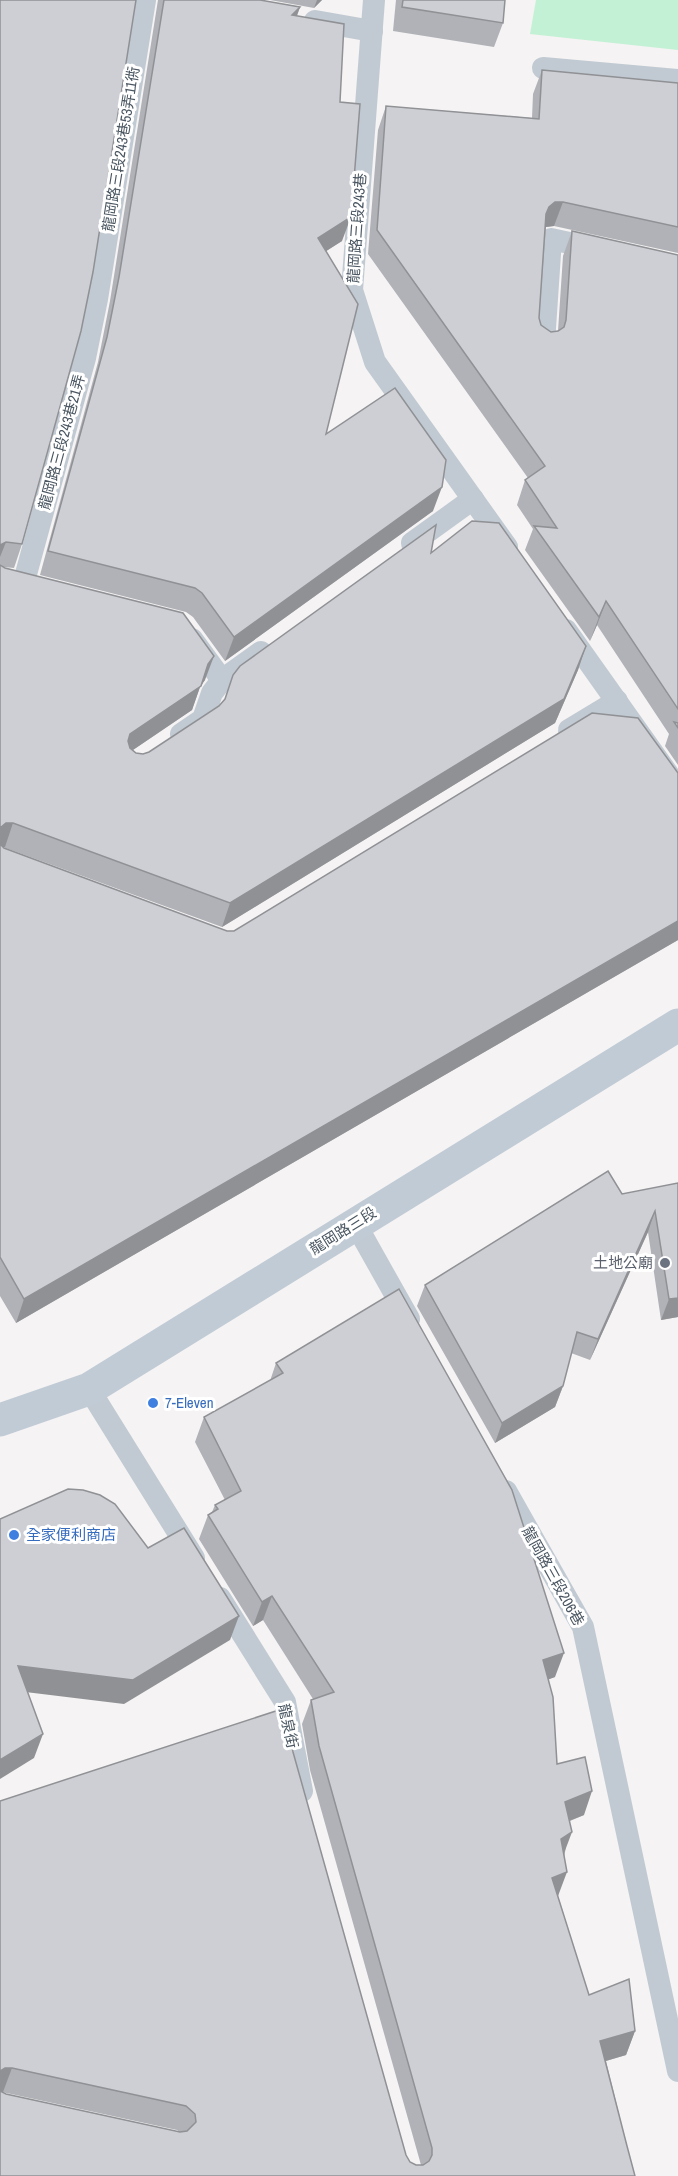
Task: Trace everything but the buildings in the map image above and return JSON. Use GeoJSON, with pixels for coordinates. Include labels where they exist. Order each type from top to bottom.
{"type":"FeatureCollection","features":[{"type":"Feature","properties":{"kind":"main road","name":"龍岡路三段"},"geometry":{"type":"LineString","coordinates":[[0,1420],[89,1389],[678,1025]]}},
{"type":"Feature","properties":{"kind":"lane","name":"龍岡路三段243巷53弄11衖"},"geometry":{"type":"LineString","coordinates":[[97,299],[145,0]]}},
{"type":"Feature","properties":{"kind":"lane","name":"龍岡路三段243巷"},"geometry":{"type":"LineString","coordinates":[[374,0],[352,290],[375,362],[521,566]]}},
{"type":"Feature","properties":{"kind":"lane"},"geometry":{"type":"LineString","coordinates":[[292,17],[372,31]]}},
{"type":"Feature","properties":{"kind":"lane"},"geometry":{"type":"LineString","coordinates":[[543,68],[678,80]]}},
{"type":"Feature","properties":{"kind":"lane"},"geometry":{"type":"LineString","coordinates":[[544,343],[551,239],[620,254]]}},
{"type":"Feature","properties":{"kind":"lane","name":"龍岡路三段243巷21弄"},"geometry":{"type":"LineString","coordinates":[[23,585],[85,358],[97,299]]}},
{"type":"Feature","properties":{"kind":"lane"},"geometry":{"type":"LineString","coordinates":[[396,555],[473,499]]}},
{"type":"Feature","properties":{"kind":"lane"},"geometry":{"type":"LineString","coordinates":[[0,579],[46,591]]}},
{"type":"Feature","properties":{"kind":"lane"},"geometry":{"type":"LineString","coordinates":[[555,614],[678,788]]}},
{"type":"Feature","properties":{"kind":"lane"},"geometry":{"type":"LineString","coordinates":[[182,625],[222,680]]}},
{"type":"Feature","properties":{"kind":"lane"},"geometry":{"type":"LineString","coordinates":[[163,745],[203,719],[212,693],[222,680],[280,638]]}},
{"type":"Feature","properties":{"kind":"lane"},"geometry":{"type":"LineString","coordinates":[[546,744],[617,700]]}},
{"type":"Feature","properties":{"kind":"lane"},"geometry":{"type":"LineString","coordinates":[[355,1223],[419,1337]]}},
{"type":"Feature","properties":{"kind":"lane","name":"龍泉街"},"geometry":{"type":"LineString","coordinates":[[89,1389],[285,1702],[297,1773],[307,1807]]}},
{"type":"Feature","properties":{"kind":"lane","name":"龍岡路三段206巷"},"geometry":{"type":"LineString","coordinates":[[495,1472],[583,1627],[678,2071]]}},
{"type":"Feature","properties":{"kind":"green space"},"geometry":{"type":"Polygon","coordinates":[[[536,0],[678,0],[678,50],[530,34],[536,0]]]}},
{"type":"Feature","properties":{"kind":"place","name":"土地公廟"},"geometry":{"type":"Point","coordinates":[665,1263]}},
{"type":"Feature","properties":{"kind":"place","name":"7-Eleven"},"geometry":{"type":"Point","coordinates":[153,1403]}},
{"type":"Feature","properties":{"kind":"place","name":"全家便利商店"},"geometry":{"type":"Point","coordinates":[14,1535]}}]}
